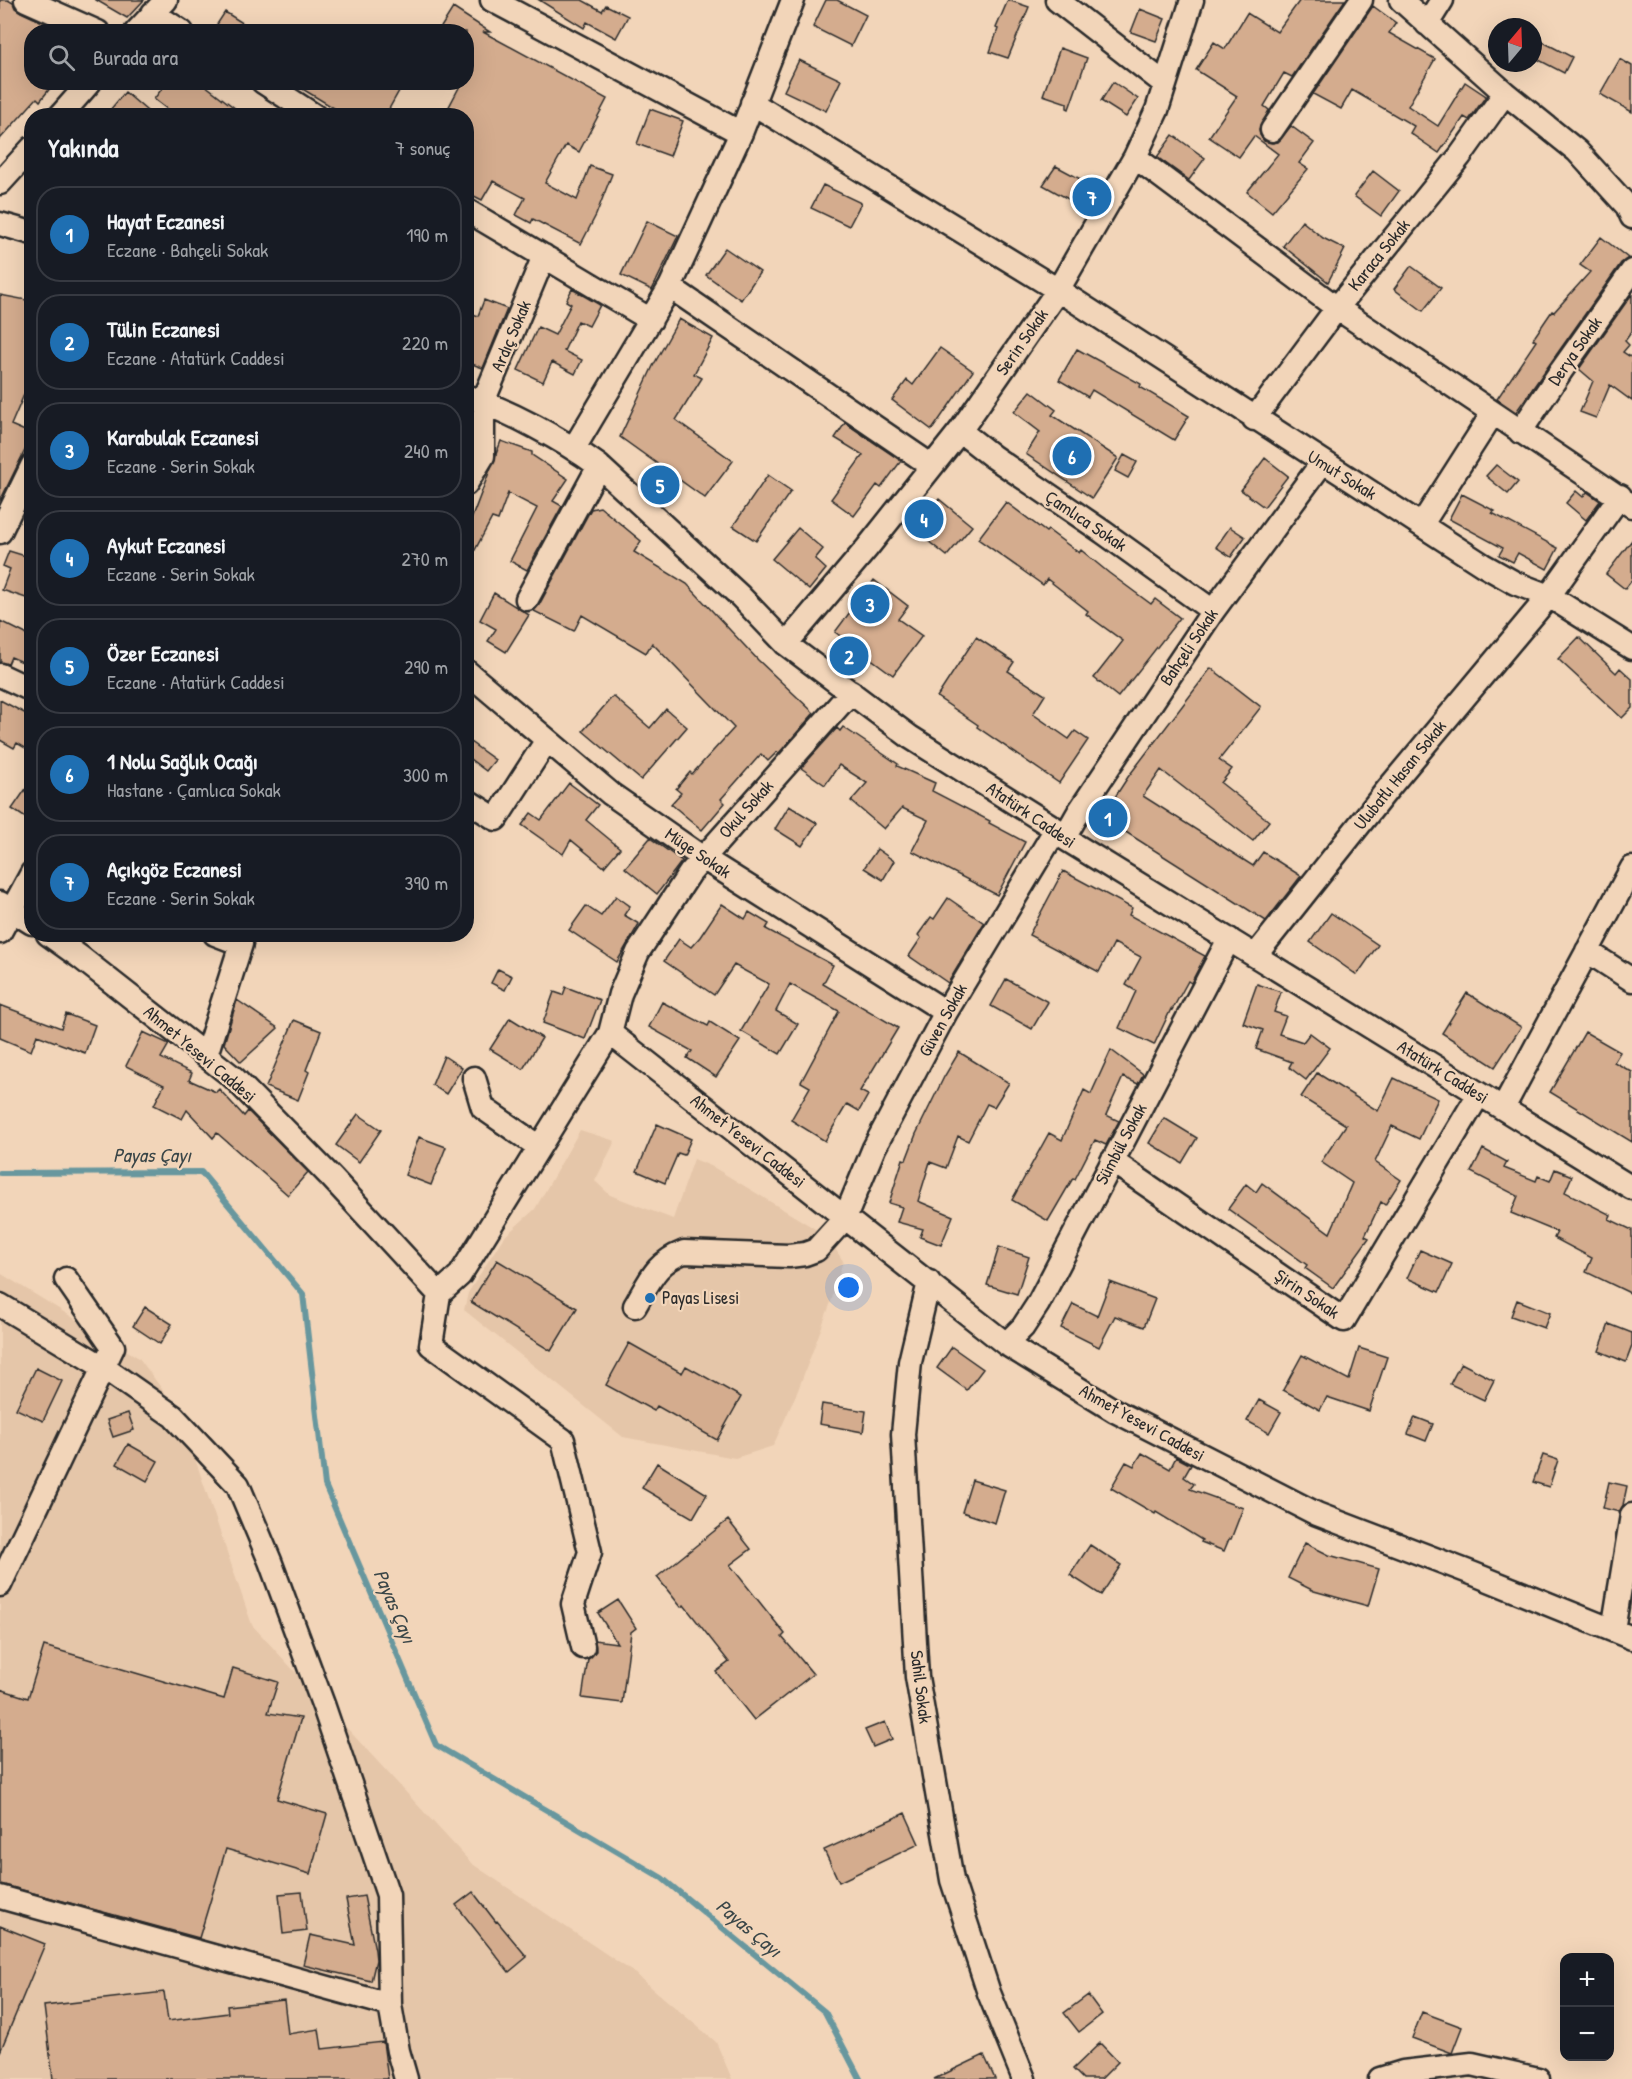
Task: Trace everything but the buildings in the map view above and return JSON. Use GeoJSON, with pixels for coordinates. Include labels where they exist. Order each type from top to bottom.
{"type":"FeatureCollection","features":[{"type":"Feature","properties":{"kind":"street"},"geometry":{"type":"LineString","coordinates":[[26,0],[80,24]]}},
{"type":"Feature","properties":{"kind":"street"},"geometry":{"type":"LineString","coordinates":[[492,0],[741,134]]}},
{"type":"Feature","properties":{"kind":"street"},"geometry":{"type":"LineString","coordinates":[[574,448],[670,287],[741,134],[793,0]]}},
{"type":"Feature","properties":{"kind":"street"},"geometry":{"type":"LineString","coordinates":[[1057,0],[1165,84]]}},
{"type":"Feature","properties":{"kind":"street","name":"Serin Sokak"},"geometry":{"type":"LineString","coordinates":[[786,644],[867,548],[960,431],[1058,290],[1135,157],[1157,110],[1192,0]]}},
{"type":"Feature","properties":{"kind":"street"},"geometry":{"type":"LineString","coordinates":[[1272,130],[1361,0]]}},
{"type":"Feature","properties":{"kind":"street"},"geometry":{"type":"LineString","coordinates":[[1401,0],[1505,93],[1577,151],[1627,206],[1632,216]]}},
{"type":"Feature","properties":{"kind":"street"},"geometry":{"type":"LineString","coordinates":[[1427,24],[1442,0]]}},
{"type":"Feature","properties":{"kind":"street"},"geometry":{"type":"LineString","coordinates":[[143,24],[159,7],[175,24]]}},
{"type":"Feature","properties":{"kind":"street"},"geometry":{"type":"LineString","coordinates":[[67,108],[83,90]]}},
{"type":"Feature","properties":{"kind":"street"},"geometry":{"type":"LineString","coordinates":[[275,90],[303,108]]}},
{"type":"Feature","properties":{"kind":"street","name":"Karaca Sokak"},"geometry":{"type":"LineString","coordinates":[[1254,419],[1337,308],[1460,156],[1505,93]]}},
{"type":"Feature","properties":{"kind":"street","name":"Umut Sokak"},"geometry":{"type":"LineString","coordinates":[[752,103],[1058,290],[1254,419],[1483,565],[1515,583],[1549,596],[1632,648]]}},
{"type":"Feature","properties":{"kind":"street"},"geometry":{"type":"LineString","coordinates":[[0,183],[24,157]]}},
{"type":"Feature","properties":{"kind":"street"},"geometry":{"type":"LineString","coordinates":[[1135,157],[1337,308],[1626,501]]}},
{"type":"Feature","properties":{"kind":"street"},"geometry":{"type":"LineString","coordinates":[[474,215],[651,320]]}},
{"type":"Feature","properties":{"kind":"street"},"geometry":{"type":"LineString","coordinates":[[0,224],[24,231]]}},
{"type":"Feature","properties":{"kind":"street","name":"Ardıç Sokak"},"geometry":{"type":"LineString","coordinates":[[474,471],[483,456],[475,399],[544,256]]}},
{"type":"Feature","properties":{"kind":"street","name":"Derya Sokak"},"geometry":{"type":"LineString","coordinates":[[1520,432],[1632,271]]}},
{"type":"Feature","properties":{"kind":"street"},"geometry":{"type":"LineString","coordinates":[[670,287],[932,466]]}},
{"type":"Feature","properties":{"kind":"street","name":"Atatürk Caddesi"},"geometry":{"type":"LineString","coordinates":[[475,399],[574,448],[599,466],[740,596],[786,644],[910,737],[1255,956],[1632,1188]]}},
{"type":"Feature","properties":{"kind":"street"},"geometry":{"type":"LineString","coordinates":[[1422,524],[1493,413]]}},
{"type":"Feature","properties":{"kind":"street","name":"Çamlıca Sokak"},"geometry":{"type":"LineString","coordinates":[[960,431],[1039,490],[1103,532],[1213,611]]}},
{"type":"Feature","properties":{"kind":"street","name":"Bahçeli Sokak"},"geometry":{"type":"LineString","coordinates":[[1060,833],[1213,611],[1322,463]]}},
{"type":"Feature","properties":{"kind":"street"},"geometry":{"type":"LineString","coordinates":[[527,599],[599,466]]}},
{"type":"Feature","properties":{"kind":"street"},"geometry":{"type":"LineString","coordinates":[[0,532],[24,482]]}},
{"type":"Feature","properties":{"kind":"street","name":"Ulubatlı Hasan Sokak"},"geometry":{"type":"LineString","coordinates":[[1255,956],[1395,781],[1626,501]]}},
{"type":"Feature","properties":{"kind":"street"},"geometry":{"type":"LineString","coordinates":[[0,675],[24,686]]}},
{"type":"Feature","properties":{"kind":"street","name":"Müge Sokak"},"geometry":{"type":"LineString","coordinates":[[474,678],[611,794],[703,858],[946,1012]]}},
{"type":"Feature","properties":{"kind":"street","name":"Okul Sokak"},"geometry":{"type":"LineString","coordinates":[[610,1032],[620,994],[638,952],[690,873],[851,692]]}},
{"type":"Feature","properties":{"kind":"street"},"geometry":{"type":"LineString","coordinates":[[474,805],[496,819],[547,740]]}},
{"type":"Feature","properties":{"kind":"street","name":"Güven Sokak"},"geometry":{"type":"LineString","coordinates":[[635,1306],[654,1273],[668,1258],[684,1252],[789,1256],[805,1254],[816,1250],[845,1218],[874,1148],[946,1012],[1060,833]]}},
{"type":"Feature","properties":{"kind":"street"},"geometry":{"type":"LineString","coordinates":[[1503,1108],[1632,868]]}},
{"type":"Feature","properties":{"kind":"street"},"geometry":{"type":"LineString","coordinates":[[0,932],[6,906],[24,883]]}},
{"type":"Feature","properties":{"kind":"street"},"geometry":{"type":"LineString","coordinates":[[6,906],[24,918]]}},
{"type":"Feature","properties":{"kind":"street","name":"Sümbül Sokak"},"geometry":{"type":"LineString","coordinates":[[1006,1344],[1023,1327],[1038,1304],[1229,939]]}},
{"type":"Feature","properties":{"kind":"street","name":"Ahmet Yesevi Caddesi"},"geometry":{"type":"LineString","coordinates":[[59,942],[234,1078],[332,1178],[439,1294]]}},
{"type":"Feature","properties":{"kind":"street"},"geometry":{"type":"LineString","coordinates":[[206,1055],[241,944],[236,942]]}},
{"type":"Feature","properties":{"kind":"street"},"geometry":{"type":"LineString","coordinates":[[1587,951],[1632,980]]}},
{"type":"Feature","properties":{"kind":"street"},"geometry":{"type":"LineString","coordinates":[[583,1647],[573,1604],[590,1552],[563,1440],[431,1345],[439,1294],[460,1275],[610,1032]]}},
{"type":"Feature","properties":{"kind":"street","name":"Ahmet Yesevi Caddesi"},"geometry":{"type":"LineString","coordinates":[[610,1032],[1006,1344],[1115,1411],[1317,1514],[1622,1634]]}},
{"type":"Feature","properties":{"kind":"street"},"geometry":{"type":"LineString","coordinates":[[474,1078],[483,1108],[539,1148]]}},
{"type":"Feature","properties":{"kind":"street","name":"Şirin Sokak"},"geometry":{"type":"LineString","coordinates":[[1112,1161],[1344,1320],[1479,1094]]}},
{"type":"Feature","properties":{"kind":"street"},"geometry":{"type":"LineString","coordinates":[[0,1585],[113,1347],[66,1279]]}},
{"type":"Feature","properties":{"kind":"street","name":"Sahil Sokak"},"geometry":{"type":"LineString","coordinates":[[929,1282],[910,1362],[903,1434],[917,1677],[952,1880],[989,1993],[1024,2079]]}},
{"type":"Feature","properties":{"kind":"street"},"geometry":{"type":"LineString","coordinates":[[0,1305],[103,1367],[172,1416],[238,1485],[287,1606],[388,1895],[390,2005],[398,2051],[406,2079]]}},
{"type":"Feature","properties":{"kind":"street"},"geometry":{"type":"LineString","coordinates":[[1622,1634],[1632,1515]]}},
{"type":"Feature","properties":{"kind":"street"},"geometry":{"type":"LineString","coordinates":[[0,1897],[390,2005]]}},
{"type":"Feature","properties":{"kind":"street"},"geometry":{"type":"LineString","coordinates":[[1380,2079],[1403,2072],[1469,2072],[1538,2079]]}},
{"type":"Feature","properties":{"kind":"shaded area","name":"Payas Lisesi"},"geometry":{"type":"Polygon","coordinates":[[[580,1130],[615,1141],[595,1181],[610,1195],[673,1219],[694,1159],[713,1167],[827,1236],[843,1261],[831,1302],[798,1390],[773,1446],[735,1458],[623,1437],[464,1310],[468,1293],[503,1238],[535,1209],[580,1130]]]}},
{"type":"Feature","properties":{"kind":"shaded area"},"geometry":{"type":"Polygon","coordinates":[[[0,1273],[139,1358],[179,1412],[252,1625],[471,1863],[633,1972],[716,2042],[732,2079],[0,2079],[0,1273]]]}},
{"type":"Feature","properties":{"kind":"waterway","name":"Payas Çayı"},"geometry":{"type":"LineString","coordinates":[[0,1173],[201,1172],[303,1294],[325,1485],[436,1745],[662,1878],[825,2012],[860,2079]]}},
{"type":"Feature","properties":{"kind":"place","name":"Açıkgöz Eczanesi"},"geometry":{"type":"Point","coordinates":[1092,197]}},
{"type":"Feature","properties":{"kind":"place","name":"1 Nolu Sağlık Ocağı"},"geometry":{"type":"Point","coordinates":[1072,456]}},
{"type":"Feature","properties":{"kind":"place","name":"Özer Eczanesi"},"geometry":{"type":"Point","coordinates":[660,485]}},
{"type":"Feature","properties":{"kind":"place","name":"Aykut Eczanesi"},"geometry":{"type":"Point","coordinates":[924,519]}},
{"type":"Feature","properties":{"kind":"place","name":"Karabulak Eczanesi"},"geometry":{"type":"Point","coordinates":[870,604]}},
{"type":"Feature","properties":{"kind":"place","name":"Tülin Eczanesi"},"geometry":{"type":"Point","coordinates":[849,656]}},
{"type":"Feature","properties":{"kind":"place","name":"Hayat Eczanesi"},"geometry":{"type":"Point","coordinates":[1108,818]}},
{"type":"Feature","properties":{"kind":"place","name":"Payas Lisesi"},"geometry":{"type":"Point","coordinates":[650,1298]}}]}
